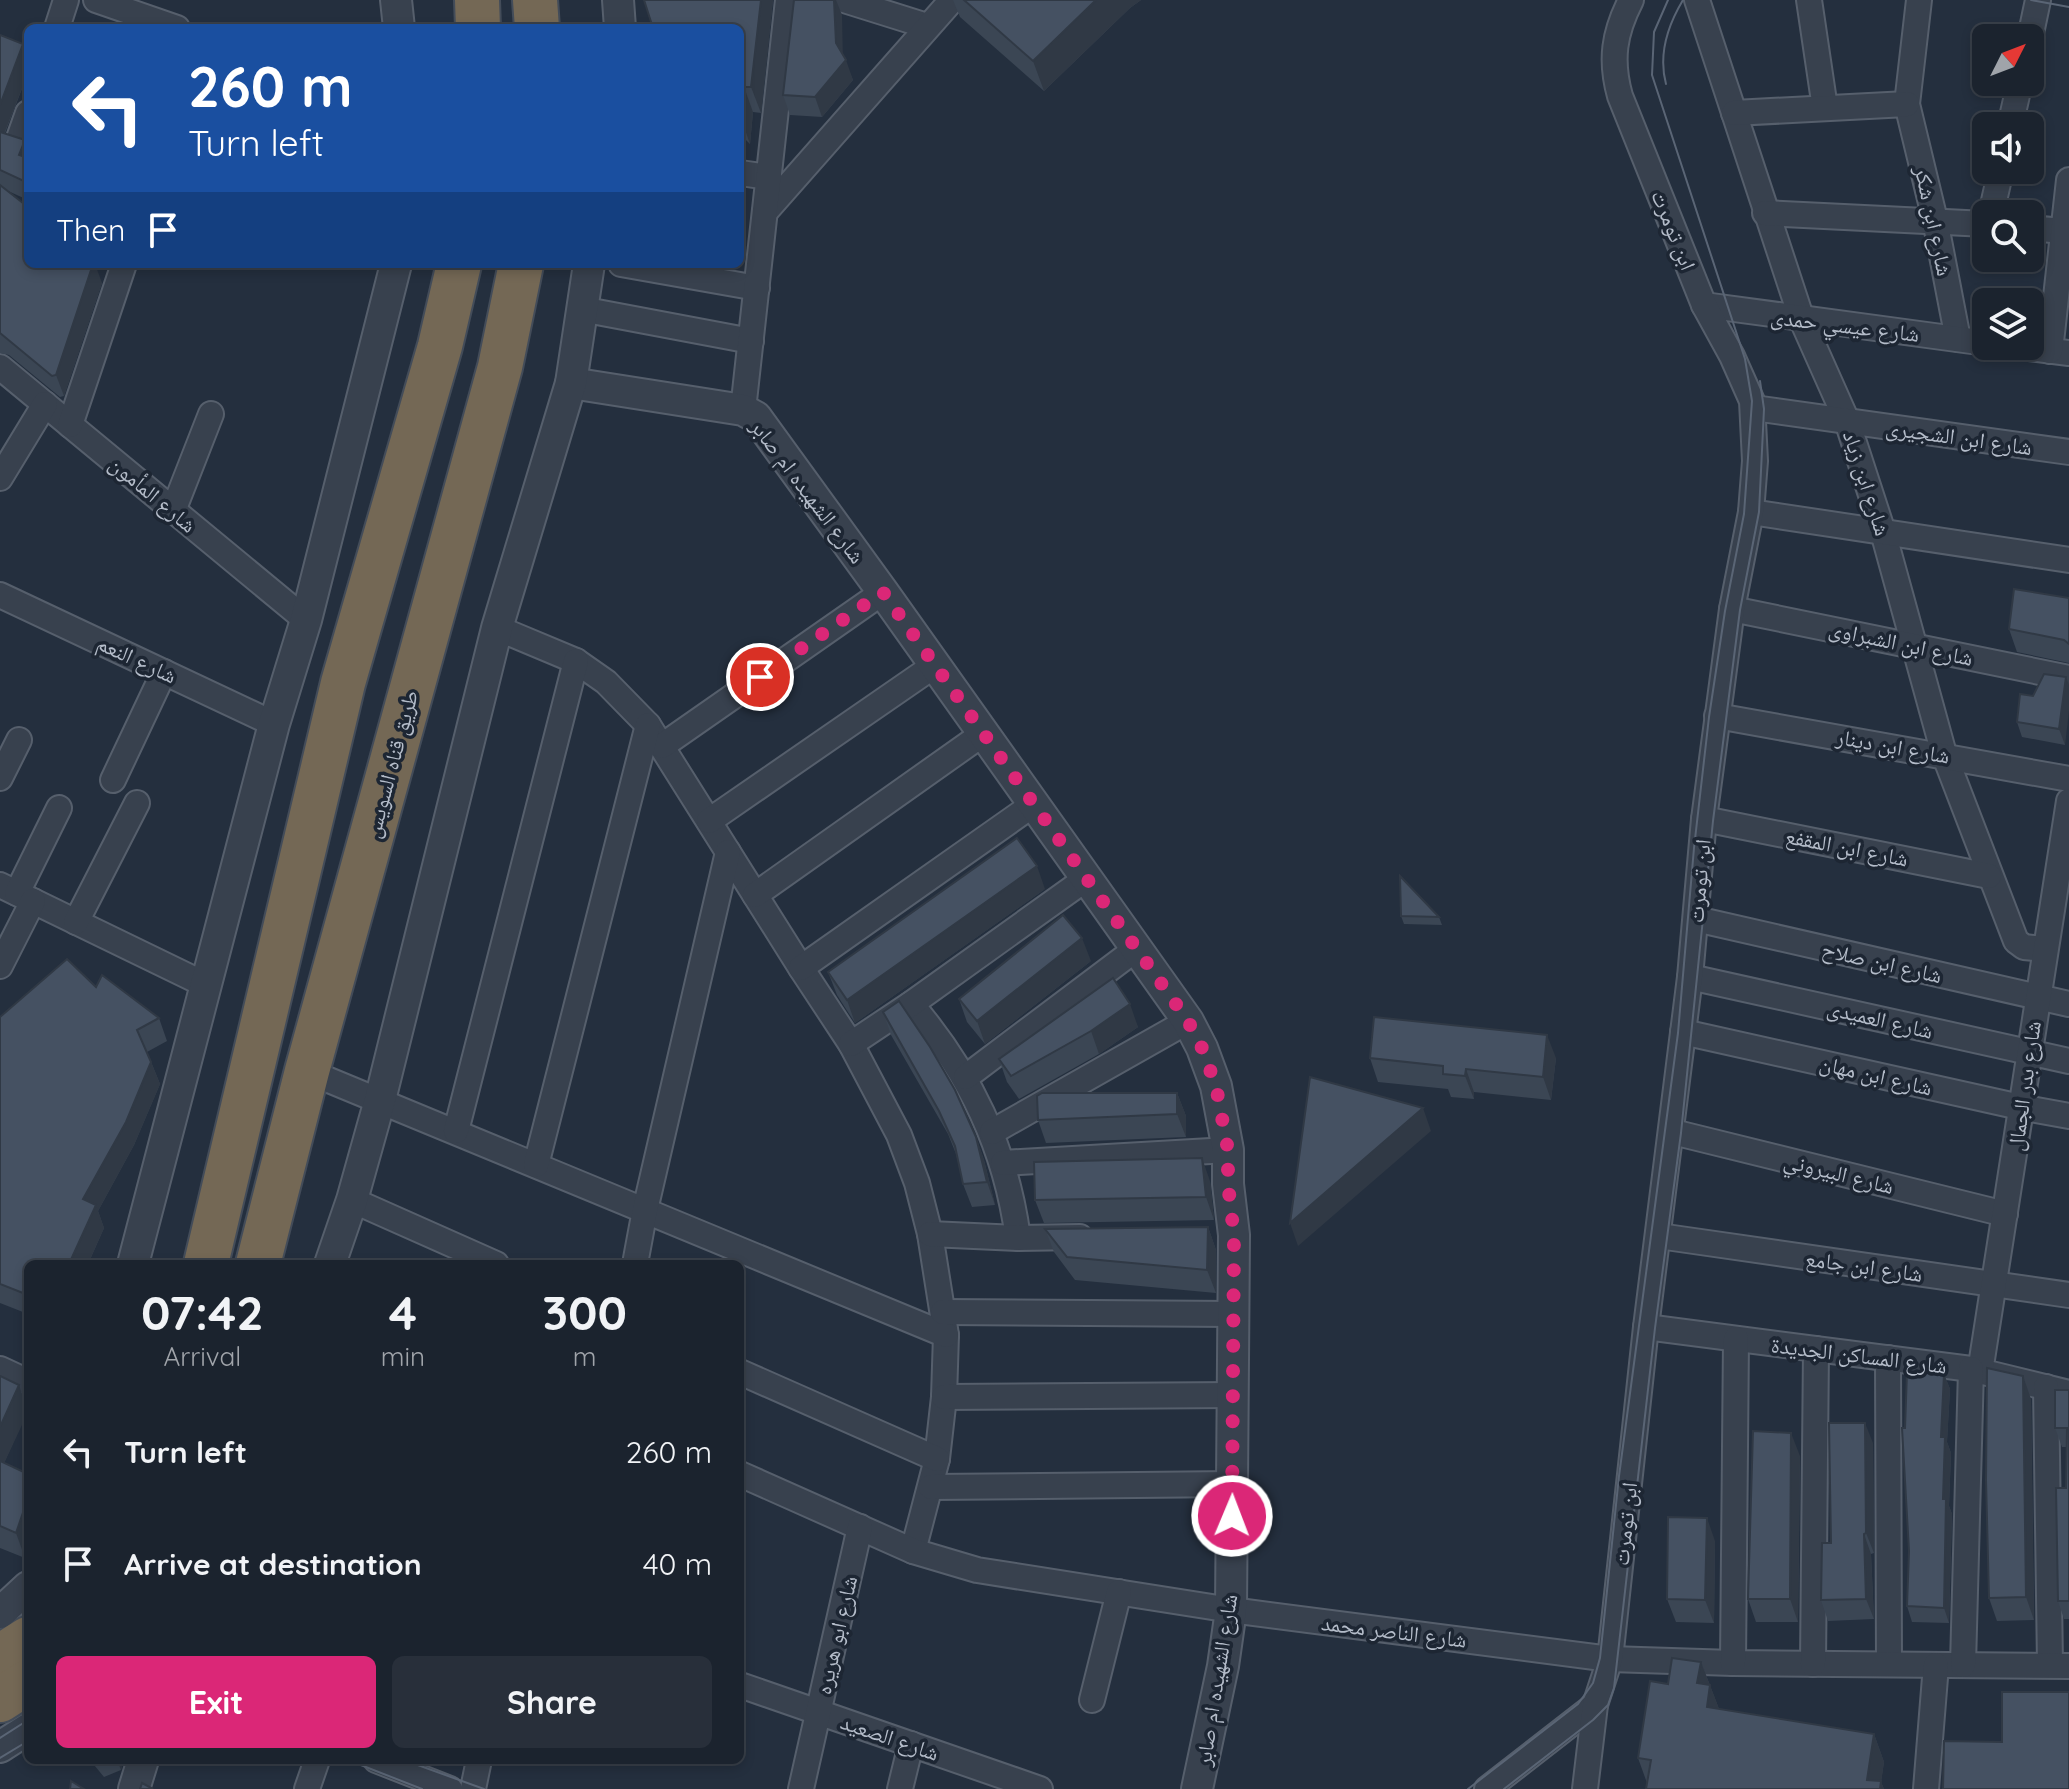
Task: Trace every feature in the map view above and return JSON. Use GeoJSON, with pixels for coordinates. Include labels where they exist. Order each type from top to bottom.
{"type":"FeatureCollection","features":[{"type":"Feature","properties":{"kind":"highway"},"geometry":{"type":"LineString","coordinates":[[477,0],[478,24]]}},
{"type":"Feature","properties":{"kind":"highway"},"geometry":{"type":"LineString","coordinates":[[535,0],[537,24]]}},
{"type":"Feature","properties":{"kind":"highway"},"geometry":{"type":"LineString","coordinates":[[205,1258],[343,683],[440,346],[458,268]]}},
{"type":"Feature","properties":{"kind":"highway","name":"طريق قناه السويس"},"geometry":{"type":"LineString","coordinates":[[259,1260],[307,1071],[500,367],[520,268]]}},
{"type":"Feature","properties":{"kind":"highway"},"geometry":{"type":"LineString","coordinates":[[0,1657],[24,1642]]}},
{"type":"Feature","properties":{"kind":"highway"},"geometry":{"type":"LineString","coordinates":[[0,1700],[24,1685]]}},
{"type":"Feature","properties":{"kind":"street"},"geometry":{"type":"LineString","coordinates":[[58,24],[66,0]]}},
{"type":"Feature","properties":{"kind":"street"},"geometry":{"type":"LineString","coordinates":[[96,0],[165,24]]}},
{"type":"Feature","properties":{"kind":"street"},"geometry":{"type":"LineString","coordinates":[[396,0],[399,24]]}},
{"type":"Feature","properties":{"kind":"street"},"geometry":{"type":"LineString","coordinates":[[618,0],[620,24]]}},
{"type":"Feature","properties":{"kind":"street"},"geometry":{"type":"LineString","coordinates":[[743,410],[757,288],[756,227],[769,177],[788,0]]}},
{"type":"Feature","properties":{"kind":"street"},"geometry":{"type":"LineString","coordinates":[[844,0],[883,6],[927,26]]}},
{"type":"Feature","properties":{"kind":"street"},"geometry":{"type":"LineString","coordinates":[[756,227],[952,0]]}},
{"type":"Feature","properties":{"kind":"street","name":"شارع ابن زياد"},"geometry":{"type":"LineString","coordinates":[[1697,0],[1802,320],[1847,421],[1883,532],[1944,754],[2016,941],[2024,947],[2044,949]]}},
{"type":"Feature","properties":{"kind":"street"},"geometry":{"type":"LineString","coordinates":[[1809,0],[1825,108]]}},
{"type":"Feature","properties":{"kind":"street","name":"شارع ابن شكر"},"geometry":{"type":"LineString","coordinates":[[1919,0],[1907,104],[1935,220],[1958,339]]}},
{"type":"Feature","properties":{"kind":"street"},"geometry":{"type":"LineString","coordinates":[[2033,24],[2038,0]]}},
{"type":"Feature","properties":{"kind":"street","name":"ابن تومرت"},"geometry":{"type":"LineString","coordinates":[[1585,1789],[1595,1705],[1610,1659],[1646,1327],[1673,1132],[1704,819],[1732,609],[1751,512],[1755,461],[1754,408],[1732,356],[1704,305],[1620,96],[1613,63],[1614,46],[1626,4]]}},
{"type":"Feature","properties":{"kind":"street"},"geometry":{"type":"LineString","coordinates":[[1734,113],[1907,104]]}},
{"type":"Feature","properties":{"kind":"street"},"geometry":{"type":"LineString","coordinates":[[18,141],[24,124]]}},
{"type":"Feature","properties":{"kind":"street"},"geometry":{"type":"LineString","coordinates":[[744,174],[769,177]]}},
{"type":"Feature","properties":{"kind":"street"},"geometry":{"type":"LineString","coordinates":[[2059,352],[2063,231],[2069,180]]}},
{"type":"Feature","properties":{"kind":"street"},"geometry":{"type":"LineString","coordinates":[[1765,213],[1972,223]]}},
{"type":"Feature","properties":{"kind":"street"},"geometry":{"type":"LineString","coordinates":[[2044,229],[2063,231]]}},
{"type":"Feature","properties":{"kind":"street"},"geometry":{"type":"LineString","coordinates":[[70,425],[123,268]]}},
{"type":"Feature","properties":{"kind":"street"},"geometry":{"type":"LineString","coordinates":[[134,1260],[274,724],[306,620],[395,268]]}},
{"type":"Feature","properties":{"kind":"street"},"geometry":{"type":"LineString","coordinates":[[331,1260],[380,1100],[497,628],[571,383],[588,268]]}},
{"type":"Feature","properties":{"kind":"street"},"geometry":{"type":"LineString","coordinates":[[644,268],[757,288]]}},
{"type":"Feature","properties":{"kind":"street","name":"شارع عيسي حمدى"},"geometry":{"type":"LineString","coordinates":[[1704,305],[1972,341]]}},
{"type":"Feature","properties":{"kind":"street"},"geometry":{"type":"LineString","coordinates":[[581,309],[751,341]]}},
{"type":"Feature","properties":{"kind":"street","name":"شارع المأمون"},"geometry":{"type":"LineString","coordinates":[[0,367],[306,620]]}},
{"type":"Feature","properties":{"kind":"street","name":"شارع الشهيده ام صابر"},"geometry":{"type":"LineString","coordinates":[[571,383],[743,410],[756,417],[1087,878],[1188,1021],[1202,1048],[1216,1086],[1228,1150],[1226,1235],[1233,1314],[1234,1395],[1231,1610],[1223,1666],[1197,1789]]}},
{"type":"Feature","properties":{"kind":"street"},"geometry":{"type":"LineString","coordinates":[[0,478],[45,404]]}},
{"type":"Feature","properties":{"kind":"street","name":"شارع ابن الشجيرى"},"geometry":{"type":"LineString","coordinates":[[1754,408],[2069,452]]}},
{"type":"Feature","properties":{"kind":"street"},"geometry":{"type":"LineString","coordinates":[[173,511],[211,414]]}},
{"type":"Feature","properties":{"kind":"street"},"geometry":{"type":"LineString","coordinates":[[1751,512],[2069,560]]}},
{"type":"Feature","properties":{"kind":"street"},"geometry":{"type":"LineString","coordinates":[[536,1165],[655,736],[883,592]]}},
{"type":"Feature","properties":{"kind":"street","name":"شارع النعم"},"geometry":{"type":"LineString","coordinates":[[0,595],[274,724]]}},
{"type":"Feature","properties":{"kind":"street","name":"شارع ابن الشبراوى"},"geometry":{"type":"LineString","coordinates":[[1732,609],[2069,678]]}},
{"type":"Feature","properties":{"kind":"street"},"geometry":{"type":"LineString","coordinates":[[497,628],[576,661],[606,682],[655,736],[851,1044],[899,1135],[917,1183],[930,1234],[944,1324],[944,1397],[937,1459],[913,1551]]}},
{"type":"Feature","properties":{"kind":"street"},"geometry":{"type":"LineString","coordinates":[[456,1131],[576,661]]}},
{"type":"Feature","properties":{"kind":"street"},"geometry":{"type":"LineString","coordinates":[[709,821],[935,665]]}},
{"type":"Feature","properties":{"kind":"street"},"geometry":{"type":"LineString","coordinates":[[113,780],[164,672]]}},
{"type":"Feature","properties":{"kind":"street","name":"شارع ابن دينار"},"geometry":{"type":"LineString","coordinates":[[1717,716],[1944,754],[2069,779]]}},
{"type":"Feature","properties":{"kind":"street"},"geometry":{"type":"LineString","coordinates":[[755,895],[984,733]]}},
{"type":"Feature","properties":{"kind":"street"},"geometry":{"type":"LineString","coordinates":[[0,778],[19,740]]}},
{"type":"Feature","properties":{"kind":"street","name":"شارع بدر الجمال"},"geometry":{"type":"LineString","coordinates":[[1963,1665],[1975,1370],[1995,1284],[2069,801]]}},
{"type":"Feature","properties":{"kind":"street"},"geometry":{"type":"LineString","coordinates":[[76,922],[137,803]]}},
{"type":"Feature","properties":{"kind":"street"},"geometry":{"type":"LineString","coordinates":[[801,968],[1034,804]]}},
{"type":"Feature","properties":{"kind":"street"},"geometry":{"type":"LineString","coordinates":[[0,966],[17,893],[59,808]]}},
{"type":"Feature","properties":{"kind":"street","name":"شارع ابن المقفع"},"geometry":{"type":"LineString","coordinates":[[1704,819],[1989,876]]}},
{"type":"Feature","properties":{"kind":"street"},"geometry":{"type":"LineString","coordinates":[[636,1260],[728,852]]}},
{"type":"Feature","properties":{"kind":"street"},"geometry":{"type":"LineString","coordinates":[[851,1044],[1087,878]]}},
{"type":"Feature","properties":{"kind":"street"},"geometry":{"type":"LineString","coordinates":[[17,893],[206,985]]}},
{"type":"Feature","properties":{"kind":"street","name":"شارع ابن صلاح"},"geometry":{"type":"LineString","coordinates":[[1696,919],[2069,1004]]}},
{"type":"Feature","properties":{"kind":"street"},"geometry":{"type":"LineString","coordinates":[[966,1077],[1136,949]]}},
{"type":"Feature","properties":{"kind":"street","name":"شارع العميدى"},"geometry":{"type":"LineString","coordinates":[[1690,977],[2069,1061]]}},
{"type":"Feature","properties":{"kind":"street"},"geometry":{"type":"LineString","coordinates":[[911,1004],[966,1077],[992,1132],[1003,1163],[1018,1238]]}},
{"type":"Feature","properties":{"kind":"street"},"geometry":{"type":"LineString","coordinates":[[992,1132],[1188,1021]]}},
{"type":"Feature","properties":{"kind":"street","name":"شارع ابن مهان"},"geometry":{"type":"LineString","coordinates":[[1683,1032],[2069,1116]]}},
{"type":"Feature","properties":{"kind":"street"},"geometry":{"type":"LineString","coordinates":[[307,1071],[645,1210],[944,1324],[1233,1314]]}},
{"type":"Feature","properties":{"kind":"street","name":"شارع البيروني"},"geometry":{"type":"LineString","coordinates":[[1673,1132],[2005,1214]]}},
{"type":"Feature","properties":{"kind":"street"},"geometry":{"type":"LineString","coordinates":[[1003,1163],[1228,1150]]}},
{"type":"Feature","properties":{"kind":"street"},"geometry":{"type":"LineString","coordinates":[[352,1200],[487,1260]]}},
{"type":"Feature","properties":{"kind":"street"},"geometry":{"type":"LineString","coordinates":[[930,1234],[1018,1238],[1110,1237]]}},
{"type":"Feature","properties":{"kind":"street","name":"شارع ابن جامع"},"geometry":{"type":"LineString","coordinates":[[1659,1236],[2069,1295]]}},
{"type":"Feature","properties":{"kind":"street","name":"شارع المساكن الجديدة"},"geometry":{"type":"LineString","coordinates":[[1646,1327],[1975,1370],[2057,1390]]}},
{"type":"Feature","properties":{"kind":"street"},"geometry":{"type":"LineString","coordinates":[[1733,1663],[1736,1339]]}},
{"type":"Feature","properties":{"kind":"street"},"geometry":{"type":"LineString","coordinates":[[1813,1664],[1816,1349]]}},
{"type":"Feature","properties":{"kind":"street"},"geometry":{"type":"LineString","coordinates":[[1888,1358],[1889,1664]]}},
{"type":"Feature","properties":{"kind":"street"},"geometry":{"type":"LineString","coordinates":[[0,1369],[24,1380]]}},
{"type":"Feature","properties":{"kind":"street"},"geometry":{"type":"LineString","coordinates":[[744,1374],[937,1459]]}},
{"type":"Feature","properties":{"kind":"street"},"geometry":{"type":"LineString","coordinates":[[2057,1390],[2059,1666]]}},
{"type":"Feature","properties":{"kind":"street"},"geometry":{"type":"LineString","coordinates":[[944,1397],[1234,1395]]}},
{"type":"Feature","properties":{"kind":"street","name":"شارع الناصر محمد"},"geometry":{"type":"LineString","coordinates":[[744,1476],[913,1551],[977,1570],[1231,1610],[1610,1659],[2059,1666]]}},
{"type":"Feature","properties":{"kind":"street"},"geometry":{"type":"LineString","coordinates":[[931,1487],[1233,1484]]}},
{"type":"Feature","properties":{"kind":"street","name":"شارع ابو هريره"},"geometry":{"type":"LineString","coordinates":[[801,1789],[860,1527]]}},
{"type":"Feature","properties":{"kind":"street"},"geometry":{"type":"LineString","coordinates":[[0,1613],[24,1591]]}},
{"type":"Feature","properties":{"kind":"street"},"geometry":{"type":"LineString","coordinates":[[1092,1700],[1119,1592]]}},
{"type":"Feature","properties":{"kind":"street"},"geometry":{"type":"LineString","coordinates":[[1926,1789],[1936,1665]]}},
{"type":"Feature","properties":{"kind":"street","name":"شارع الصعيد"},"geometry":{"type":"LineString","coordinates":[[744,1686],[1040,1789]]}},
{"type":"Feature","properties":{"kind":"street"},"geometry":{"type":"LineString","coordinates":[[1487,1789],[1595,1705]]}},
{"type":"Feature","properties":{"kind":"street"},"geometry":{"type":"LineString","coordinates":[[0,1747],[24,1732]]}},
{"type":"Feature","properties":{"kind":"street"},"geometry":{"type":"LineString","coordinates":[[900,1789],[911,1744]]}},
{"type":"Feature","properties":{"kind":"street"},"geometry":{"type":"LineString","coordinates":[[134,1789],[142,1764]]}},
{"type":"Feature","properties":{"kind":"street"},"geometry":{"type":"LineString","coordinates":[[307,1789],[316,1764]]}},
{"type":"Feature","properties":{"kind":"street"},"geometry":{"type":"LineString","coordinates":[[386,1764],[450,1789]]}},
{"type":"Feature","properties":{"kind":"street"},"geometry":{"type":"LineString","coordinates":[[473,1789],[478,1764]]}},
{"type":"Feature","properties":{"kind":"building"},"geometry":{"type":"Polygon","coordinates":[[[644,0],[761,0],[751,87],[744,87],[744,24],[652,24],[644,0]]]}},
{"type":"Feature","properties":{"kind":"building"},"geometry":{"type":"Polygon","coordinates":[[[794,0],[834,0],[836,43],[846,60],[815,97],[783,95],[794,0]]]}},
{"type":"Feature","properties":{"kind":"building"},"geometry":{"type":"Polygon","coordinates":[[[964,0],[1096,0],[1033,61],[964,0]]]}},
{"type":"Feature","properties":{"kind":"building"},"geometry":{"type":"Polygon","coordinates":[[[0,35],[23,44],[0,105],[0,35]]]}},
{"type":"Feature","properties":{"kind":"building"},"geometry":{"type":"Polygon","coordinates":[[[0,132],[24,140],[19,155],[24,157],[24,181],[0,170],[0,132]]]}},
{"type":"Feature","properties":{"kind":"building"},"geometry":{"type":"Polygon","coordinates":[[[0,185],[24,204],[24,268],[92,268],[56,375],[52,376],[0,333],[0,185]]]}},
{"type":"Feature","properties":{"kind":"building"},"geometry":{"type":"Polygon","coordinates":[[[2014,589],[2069,598],[2069,644],[2064,640],[2009,629],[2014,589]]]}},
{"type":"Feature","properties":{"kind":"building"},"geometry":{"type":"Polygon","coordinates":[[[2044,674],[2066,677],[2059,729],[2017,722],[2020,694],[2033,696],[2044,674]]]}},
{"type":"Feature","properties":{"kind":"building"},"geometry":{"type":"Polygon","coordinates":[[[1017,838],[1037,866],[847,1000],[828,972],[1017,838]]]}},
{"type":"Feature","properties":{"kind":"building"},"geometry":{"type":"Polygon","coordinates":[[[1400,876],[1439,917],[1401,916],[1400,876]]]}},
{"type":"Feature","properties":{"kind":"building"},"geometry":{"type":"Polygon","coordinates":[[[1063,915],[1082,938],[977,1021],[959,999],[1063,915]]]}},
{"type":"Feature","properties":{"kind":"building"},"geometry":{"type":"Polygon","coordinates":[[[67,959],[96,987],[102,975],[159,1018],[137,1030],[151,1062],[126,1122],[83,1199],[96,1205],[71,1260],[24,1260],[24,1293],[0,1284],[0,1017],[67,959]]]}},
{"type":"Feature","properties":{"kind":"building"},"geometry":{"type":"Polygon","coordinates":[[[1113,978],[1130,1004],[1091,1031],[1011,1076],[999,1059],[1113,978]]]}},
{"type":"Feature","properties":{"kind":"building"},"geometry":{"type":"Polygon","coordinates":[[[899,1001],[955,1090],[976,1137],[987,1182],[963,1184],[955,1146],[939,1111],[883,1012],[899,1001]]]}},
{"type":"Feature","properties":{"kind":"building"},"geometry":{"type":"Polygon","coordinates":[[[1374,1017],[1547,1035],[1543,1077],[1466,1069],[1465,1076],[1443,1074],[1443,1066],[1370,1058],[1374,1017]]]}},
{"type":"Feature","properties":{"kind":"building"},"geometry":{"type":"Polygon","coordinates":[[[1310,1077],[1423,1108],[1290,1223],[1310,1077]]]}},
{"type":"Feature","properties":{"kind":"building"},"geometry":{"type":"Polygon","coordinates":[[[1042,1093],[1177,1093],[1177,1114],[1038,1120],[1037,1096],[1042,1093]]]}},
{"type":"Feature","properties":{"kind":"building"},"geometry":{"type":"Polygon","coordinates":[[[1202,1158],[1206,1197],[1035,1200],[1034,1162],[1202,1158]]]}},
{"type":"Feature","properties":{"kind":"building"},"geometry":{"type":"Polygon","coordinates":[[[1208,1227],[1207,1270],[1067,1257],[1045,1229],[1208,1227]]]}},
{"type":"Feature","properties":{"kind":"building"},"geometry":{"type":"Polygon","coordinates":[[[1987,1368],[2023,1376],[2026,1597],[1989,1598],[1987,1368]]]}},
{"type":"Feature","properties":{"kind":"building"},"geometry":{"type":"Polygon","coordinates":[[[1907,1372],[1944,1374],[1941,1437],[1945,1437],[1944,1608],[1907,1606],[1909,1551],[1902,1428],[1905,1428],[1907,1372]]]}},
{"type":"Feature","properties":{"kind":"building"},"geometry":{"type":"Polygon","coordinates":[[[0,1376],[19,1385],[0,1427],[0,1376]]]}},
{"type":"Feature","properties":{"kind":"building"},"geometry":{"type":"Polygon","coordinates":[[[2055,1390],[2069,1390],[2069,1601],[2058,1601],[2056,1488],[2066,1488],[2067,1428],[2055,1428],[2055,1390]]]}},
{"type":"Feature","properties":{"kind":"building"},"geometry":{"type":"Polygon","coordinates":[[[1829,1423],[1865,1423],[1866,1599],[1821,1600],[1822,1543],[1831,1543],[1829,1423]]]}},
{"type":"Feature","properties":{"kind":"building"},"geometry":{"type":"Polygon","coordinates":[[[1753,1431],[1791,1433],[1790,1599],[1748,1599],[1753,1431]]]}},
{"type":"Feature","properties":{"kind":"building"},"geometry":{"type":"Polygon","coordinates":[[[0,1461],[24,1472],[24,1510],[16,1533],[0,1526],[0,1461]]]}},
{"type":"Feature","properties":{"kind":"building"},"geometry":{"type":"Polygon","coordinates":[[[1668,1517],[1707,1518],[1705,1600],[1667,1599],[1668,1517]]]}},
{"type":"Feature","properties":{"kind":"building"},"geometry":{"type":"Polygon","coordinates":[[[1672,1658],[1701,1662],[1697,1683],[1710,1685],[1707,1707],[1874,1734],[1867,1780],[1881,1781],[1880,1789],[1646,1789],[1651,1760],[1638,1758],[1650,1681],[1668,1684],[1672,1658]]]}},
{"type":"Feature","properties":{"kind":"building"},"geometry":{"type":"Polygon","coordinates":[[[2002,1692],[2069,1692],[2069,1789],[1943,1789],[1944,1741],[2002,1742],[2002,1692]]]}},
{"type":"Feature","properties":{"kind":"building"},"geometry":{"type":"Polygon","coordinates":[[[71,1781],[84,1789],[70,1789],[71,1781]]]}},
{"type":"Feature","properties":{"kind":"tram line"},"geometry":{"type":"LineString","coordinates":[[1468,1789],[1578,1704],[1593,1683],[1600,1658],[1619,1476],[1678,1033],[1709,717],[1744,514],[1752,401],[1745,359],[1652,75],[1654,32],[1668,0]]}},
{"type":"Feature","properties":{"kind":"tram line"},"geometry":{"type":"LineString","coordinates":[[1666,84],[1663,62],[1666,40],[1683,0]]}},
{"type":"Feature","properties":{"kind":"tram line"},"geometry":{"type":"LineString","coordinates":[[2031,0],[2069,7]]}},
{"type":"Feature","properties":{"kind":"tram line"},"geometry":{"type":"LineString","coordinates":[[1504,1789],[1593,1720],[1608,1705],[1614,1688],[1655,1328],[1681,1133],[1713,821],[1740,610],[1759,512],[1764,409],[1760,381]]}},
{"type":"Feature","properties":{"kind":"tram line"},"geometry":{"type":"LineString","coordinates":[[0,1738],[24,1723]]}},
{"type":"Feature","properties":{"kind":"tram line"},"geometry":{"type":"LineString","coordinates":[[0,1758],[24,1743]]}},
{"type":"Feature","properties":{"kind":"tram line"},"geometry":{"type":"LineString","coordinates":[[358,1764],[422,1789]]}},
{"type":"Feature","properties":{"kind":"tram line"},"geometry":{"type":"LineString","coordinates":[[415,1764],[484,1789]]}},
{"type":"Feature","properties":{"kind":"route"},"geometry":{"type":"LineString","coordinates":[[760,677],[883,592],[1188,1021],[1216,1086],[1228,1150],[1234,1235],[1232,1516]]}}]}
